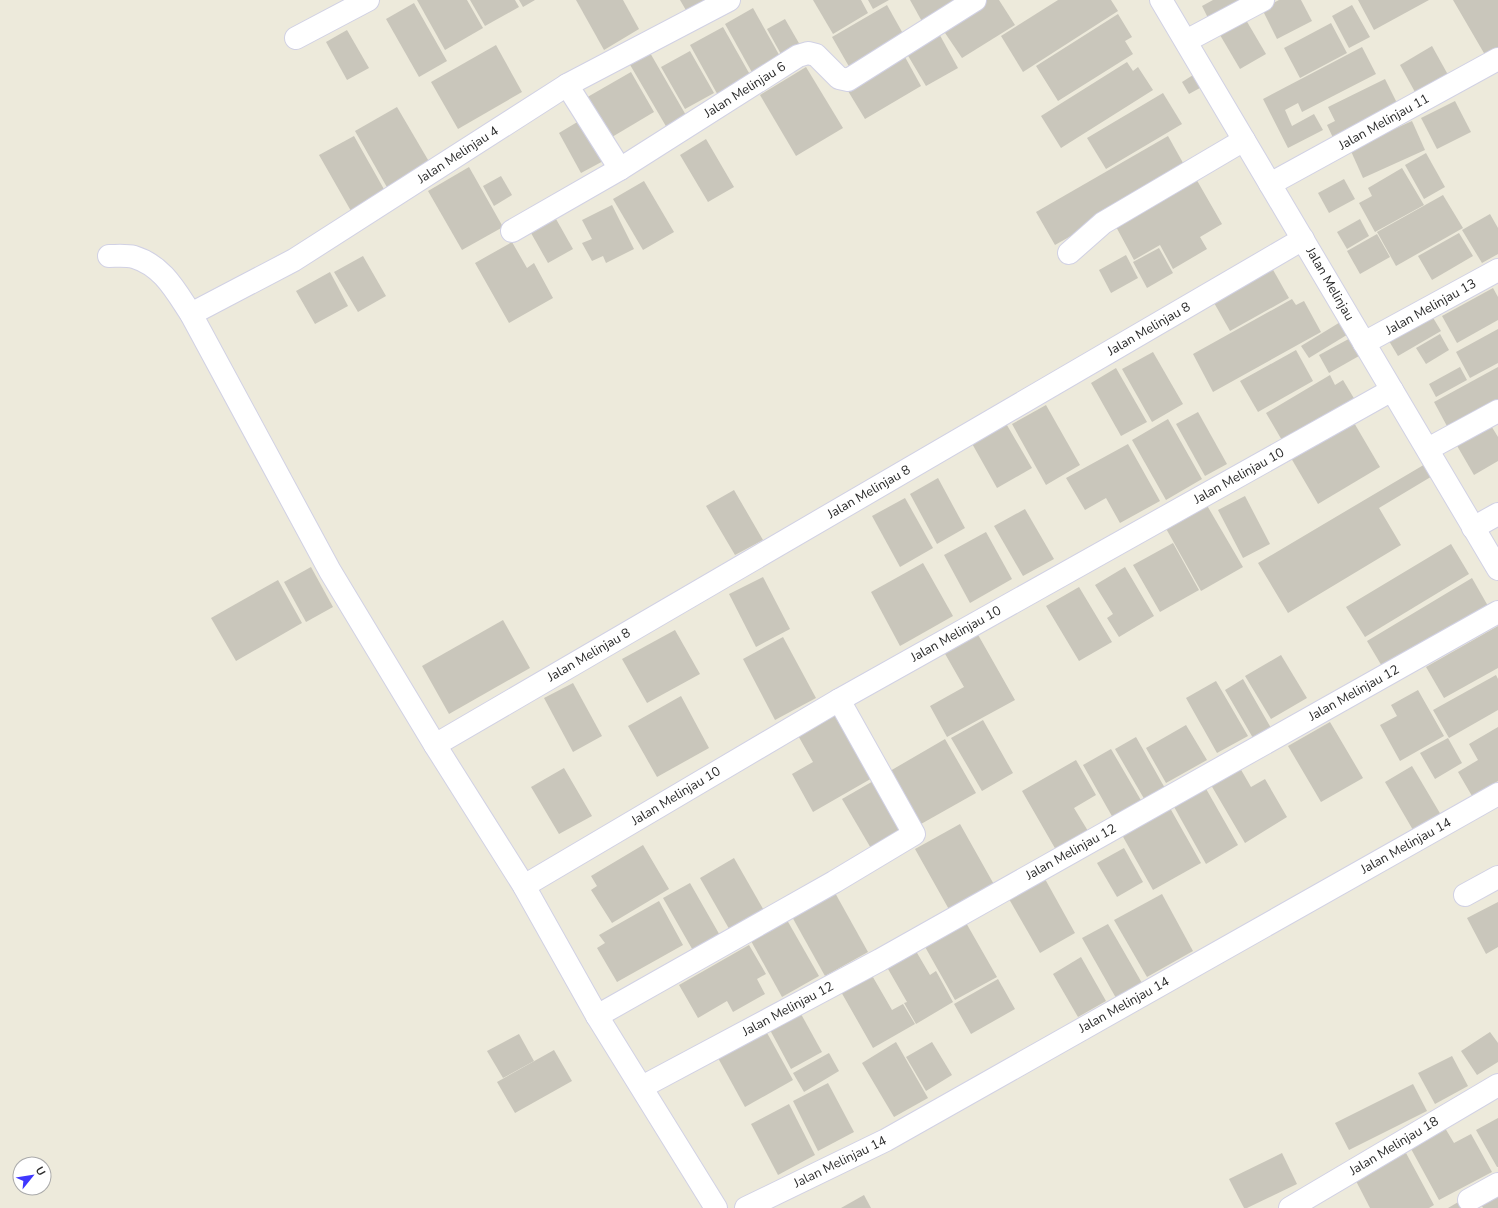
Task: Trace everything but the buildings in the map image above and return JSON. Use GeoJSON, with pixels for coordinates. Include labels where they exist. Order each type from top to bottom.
{"type":"FeatureCollection","features":[{"type":"Feature","properties":{"kind":"street"},"geometry":{"type":"LineString","coordinates":[[296,38],[368,0]]}},
{"type":"Feature","properties":{"kind":"street","name":"Jalan Melinjau 6"},"geometry":{"type":"LineString","coordinates":[[512,231],[620,169],[798,56],[808,53],[816,55],[839,78],[848,80],[975,0]]}},
{"type":"Feature","properties":{"kind":"street","name":"Jalan Melinjau"},"geometry":{"type":"LineString","coordinates":[[1161,0],[1498,569]]}},
{"type":"Feature","properties":{"kind":"street"},"geometry":{"type":"LineString","coordinates":[[1186,41],[1263,0]]}},
{"type":"Feature","properties":{"kind":"street","name":"Jalan Melinjau 4"},"geometry":{"type":"LineString","coordinates":[[191,314],[294,260],[567,85],[720,2]]}},
{"type":"Feature","properties":{"kind":"street","name":"Jalan Melinjau 11"},"geometry":{"type":"LineString","coordinates":[[1270,184],[1498,59]]}},
{"type":"Feature","properties":{"kind":"street"},"geometry":{"type":"LineString","coordinates":[[567,85],[620,169]]}},
{"type":"Feature","properties":{"kind":"street"},"geometry":{"type":"LineString","coordinates":[[1069,254],[1104,223],[1244,140]]}},
{"type":"Feature","properties":{"kind":"street","name":"Jalan Melinjau 8"},"geometry":{"type":"LineString","coordinates":[[435,745],[1303,239]]}},
{"type":"Feature","properties":{"kind":"street"},"geometry":{"type":"LineString","coordinates":[[109,256],[132,256],[154,266],[168,279],[191,314],[330,571],[435,745],[524,886],[597,1016],[716,1208]]}},
{"type":"Feature","properties":{"kind":"street","name":"Jalan Melinjau 13"},"geometry":{"type":"LineString","coordinates":[[1364,344],[1498,270]]}},
{"type":"Feature","properties":{"kind":"street","name":"Jalan Melinjau 10"},"geometry":{"type":"LineString","coordinates":[[524,886],[839,700],[1392,390]]}},
{"type":"Feature","properties":{"kind":"street"},"geometry":{"type":"LineString","coordinates":[[1428,449],[1498,411]]}},
{"type":"Feature","properties":{"kind":"street"},"geometry":{"type":"LineString","coordinates":[[1473,528],[1498,514]]}},
{"type":"Feature","properties":{"kind":"street","name":"Jalan Melinjau 12"},"geometry":{"type":"LineString","coordinates":[[642,1087],[880,960],[1498,612]]}},
{"type":"Feature","properties":{"kind":"street"},"geometry":{"type":"LineString","coordinates":[[597,1016],[834,882],[914,834],[839,700]]}},
{"type":"Feature","properties":{"kind":"street","name":"Jalan Melinjau 14"},"geometry":{"type":"LineString","coordinates":[[746,1208],[886,1140],[1498,794]]}},
{"type":"Feature","properties":{"kind":"street"},"geometry":{"type":"LineString","coordinates":[[1465,895],[1498,877]]}},
{"type":"Feature","properties":{"kind":"street","name":"Jalan Melinjau 18"},"geometry":{"type":"LineString","coordinates":[[1290,1208],[1498,1085]]}},
{"type":"Feature","properties":{"kind":"street"},"geometry":{"type":"LineString","coordinates":[[1469,1200],[1498,1184]]}}]}
